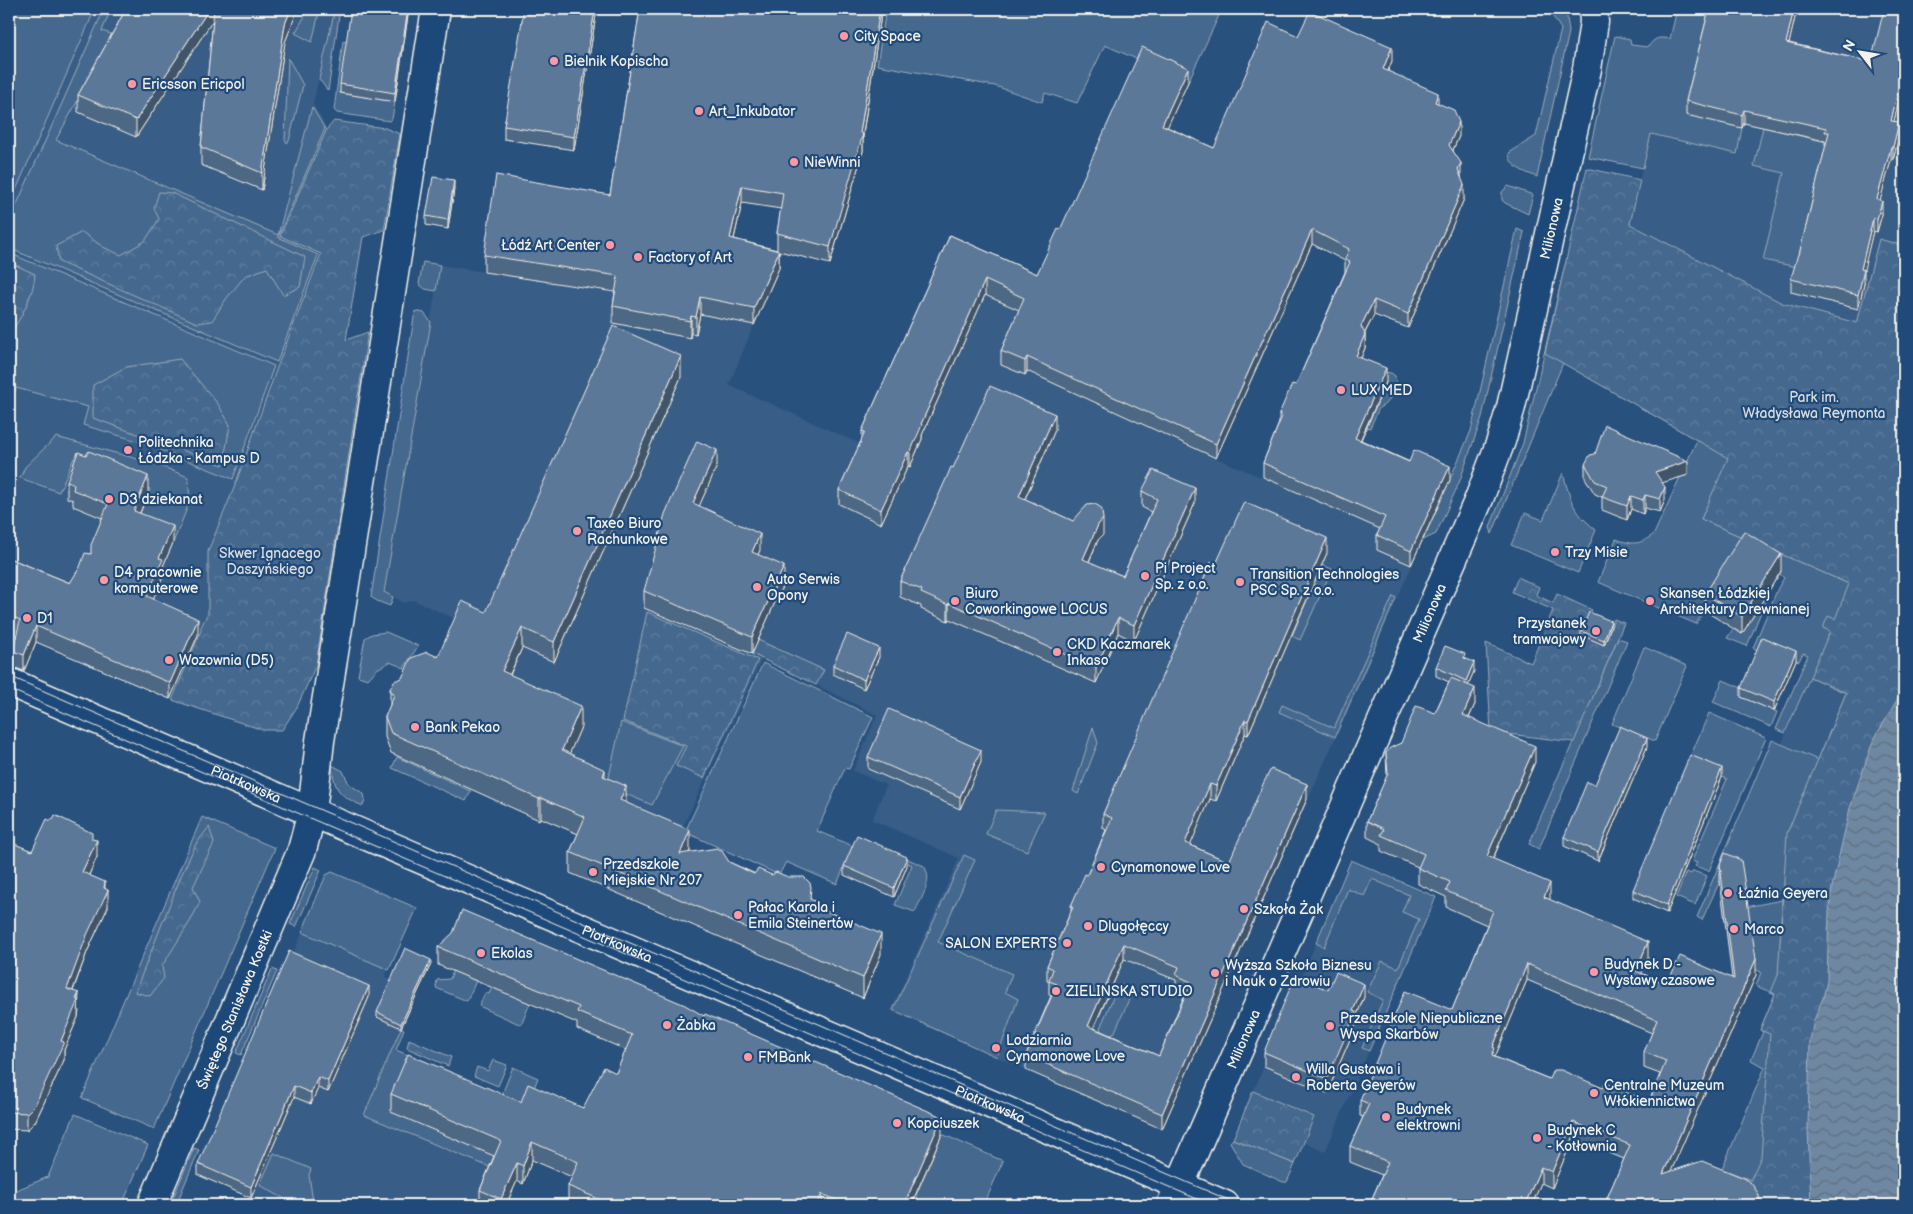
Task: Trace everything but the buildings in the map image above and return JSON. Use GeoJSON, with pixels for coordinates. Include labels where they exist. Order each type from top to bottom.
{"type":"FeatureCollection","features":[{"type":"Feature","properties":{"kind":"street","name":"Świętego Stanisława Kostki"},"geometry":{"type":"LineString","coordinates":[[152,1205],[302,850],[312,812],[320,741],[436,9]]}},
{"type":"Feature","properties":{"kind":"street","name":"Milionowa"},"geometry":{"type":"LineString","coordinates":[[1175,1195],[1479,499],[1501,441],[1511,407],[1587,69],[1593,34],[1594,10]]}},
{"type":"Feature","properties":{"kind":"street","name":"Piotrkowska"},"geometry":{"type":"LineString","coordinates":[[9,682],[312,812],[1175,1195],[1226,1205]]}},
{"type":"Feature","properties":{"kind":"shaded area"},"geometry":{"type":"Polygon","coordinates":[[[9,9],[335,9],[313,104],[327,129],[280,236],[321,253],[234,488],[208,551],[208,613],[170,700],[36,641],[35,644],[9,631],[9,9]]]}},
{"type":"Feature","properties":{"kind":"shaded area"},"geometry":{"type":"Polygon","coordinates":[[[1677,9],[1904,9],[1904,335],[1782,303],[1630,224],[1677,9]]]}},
{"type":"Feature","properties":{"kind":"shaded area"},"geometry":{"type":"Polygon","coordinates":[[[440,265],[618,293],[754,325],[729,385],[865,446],[881,524],[908,466],[910,467],[921,438],[985,295],[1002,302],[1037,288],[1002,365],[1025,375],[1027,371],[1216,458],[1299,493],[1361,441],[1450,480],[1162,1129],[891,1011],[959,858],[872,820],[886,785],[853,771],[877,715],[816,685],[762,659],[677,839],[635,901],[570,873],[585,838],[391,753],[385,737],[438,677],[462,622],[413,600],[404,603],[384,592],[440,265]]]}},
{"type":"Feature","properties":{"kind":"shaded area"},"geometry":{"type":"Polygon","coordinates":[[[1810,677],[1847,693],[1818,760],[1781,745],[1810,677]]]}},
{"type":"Feature","properties":{"kind":"shaded area","name":"Przedszkole Niepubliczne Wyspa Skarbów"},"geometry":{"type":"Polygon","coordinates":[[[1351,860],[1436,897],[1325,1152],[1303,1142],[1295,1164],[1233,1139],[1351,860]]]}},
{"type":"Feature","properties":{"kind":"shaded area"},"geometry":{"type":"Polygon","coordinates":[[[417,908],[385,977],[402,984],[385,1020],[401,1028],[364,1115],[496,1170],[481,1205],[268,1205],[198,1175],[311,912],[417,908]]]}},
{"type":"Feature","properties":{"kind":"green space"},"geometry":{"type":"Polygon","coordinates":[[[9,9],[95,9],[9,206],[9,9]]]}},
{"type":"Feature","properties":{"kind":"green space"},"geometry":{"type":"Polygon","coordinates":[[[104,9],[111,9],[102,31],[114,35],[56,140],[278,235],[312,107],[325,129],[278,237],[318,255],[277,362],[9,248],[9,222],[104,9]]]}},
{"type":"Feature","properties":{"kind":"green space"},"geometry":{"type":"Polygon","coordinates":[[[309,9],[320,9],[312,42],[295,33],[309,9]]]}},
{"type":"Feature","properties":{"kind":"green space"},"geometry":{"type":"Polygon","coordinates":[[[335,9],[340,9],[328,91],[319,79],[335,9]]]}},
{"type":"Feature","properties":{"kind":"green space"},"geometry":{"type":"Polygon","coordinates":[[[886,9],[1222,9],[1188,82],[1105,45],[1077,103],[1045,93],[1042,102],[995,86],[877,65],[886,9]]]}},
{"type":"Feature","properties":{"kind":"green space"},"geometry":{"type":"Polygon","coordinates":[[[1548,9],[1564,9],[1569,32],[1537,177],[1515,166],[1509,153],[1536,136],[1561,29],[1548,9]]]}},
{"type":"Feature","properties":{"kind":"green space"},"geometry":{"type":"Polygon","coordinates":[[[1677,9],[1725,9],[1742,128],[1737,154],[1651,134],[1643,168],[1588,157],[1615,36],[1630,39],[1631,45],[1648,47],[1658,38],[1670,39],[1677,9]]]}},
{"type":"Feature","properties":{"kind":"green space"},"geometry":{"type":"Polygon","coordinates":[[[343,41],[347,42],[340,93],[395,102],[390,121],[337,113],[334,110],[343,41]]]}},
{"type":"Feature","properties":{"kind":"green space"},"geometry":{"type":"Polygon","coordinates":[[[288,58],[303,85],[287,143],[285,140],[288,58]]]}},
{"type":"Feature","properties":{"kind":"green space","name":"Skwer Ignacego Daszyńskiego"},"geometry":{"type":"Polygon","coordinates":[[[334,121],[385,128],[400,134],[384,230],[363,237],[346,340],[368,332],[316,665],[297,707],[282,730],[263,730],[172,700],[208,613],[208,551],[234,488],[278,365],[321,254],[280,236],[327,129],[334,121]]]}},
{"type":"Feature","properties":{"kind":"green space"},"geometry":{"type":"Polygon","coordinates":[[[1763,127],[1826,142],[1832,146],[1802,268],[1763,260],[1784,173],[1754,166],[1763,127]]]}},
{"type":"Feature","properties":{"kind":"green space","name":"Park im. Władysława Reymonta"},"geometry":{"type":"Polygon","coordinates":[[[1587,168],[1640,180],[1630,224],[1782,303],[1857,323],[1879,239],[1904,246],[1904,1205],[1756,1205],[1744,1194],[1761,1157],[1770,1034],[1760,1030],[1775,994],[1771,992],[1778,975],[1787,833],[1846,693],[1810,677],[1830,631],[1823,628],[1828,616],[1835,619],[1849,584],[1701,519],[1728,458],[1545,353],[1587,168]]]}},
{"type":"Feature","properties":{"kind":"green space"},"geometry":{"type":"Polygon","coordinates":[[[1508,186],[1533,195],[1528,214],[1502,200],[1502,192],[1508,186]]]}},
{"type":"Feature","properties":{"kind":"green space"},"geometry":{"type":"Polygon","coordinates":[[[159,192],[172,193],[305,257],[300,287],[283,295],[267,268],[245,276],[226,299],[212,321],[197,323],[59,262],[56,246],[82,232],[103,247],[121,255],[145,241],[159,219],[154,208],[159,192]]]}},
{"type":"Feature","properties":{"kind":"green space"},"geometry":{"type":"Polygon","coordinates":[[[1517,229],[1524,232],[1482,417],[1459,483],[1436,534],[1423,540],[1471,431],[1517,229]]]}},
{"type":"Feature","properties":{"kind":"green space"},"geometry":{"type":"Polygon","coordinates":[[[9,253],[274,366],[233,479],[141,442],[83,425],[88,407],[16,388],[9,410],[9,253]]]}},
{"type":"Feature","properties":{"kind":"green space"},"geometry":{"type":"Polygon","coordinates":[[[9,262],[35,274],[26,306],[9,335],[9,262]]]}},
{"type":"Feature","properties":{"kind":"green space"},"geometry":{"type":"Polygon","coordinates":[[[423,262],[440,265],[436,291],[425,289],[419,284],[423,262]]]}},
{"type":"Feature","properties":{"kind":"green space"},"geometry":{"type":"Polygon","coordinates":[[[1565,265],[1603,271],[1681,326],[1753,402],[1750,405],[1755,410],[1758,408],[1812,466],[1880,523],[1893,594],[1891,635],[1858,689],[1848,710],[1845,708],[1842,714],[1846,716],[1826,763],[1811,817],[1808,816],[1806,823],[1810,824],[1799,893],[1783,892],[1745,899],[1741,876],[1725,870],[1702,920],[1697,917],[1772,740],[1818,760],[1846,693],[1810,677],[1785,733],[1776,729],[1808,655],[1803,653],[1799,661],[1762,646],[1760,651],[1753,648],[1784,578],[1780,574],[1781,571],[1744,549],[1696,624],[1598,582],[1616,539],[1636,543],[1654,534],[1697,440],[1563,363],[1492,534],[1490,527],[1523,443],[1565,265]],[[1729,459],[1701,519],[1849,584],[1868,540],[1729,459]]]}},
{"type":"Feature","properties":{"kind":"green space"},"geometry":{"type":"Polygon","coordinates":[[[415,311],[424,313],[431,322],[384,592],[393,597],[390,606],[371,597],[415,311]]]}},
{"type":"Feature","properties":{"kind":"green space"},"geometry":{"type":"Polygon","coordinates":[[[180,359],[218,404],[230,425],[223,465],[93,418],[93,385],[126,367],[180,359]]]}},
{"type":"Feature","properties":{"kind":"green space"},"geometry":{"type":"Polygon","coordinates":[[[1381,372],[1391,373],[1395,376],[1396,381],[1390,398],[1387,403],[1379,408],[1370,428],[1367,427],[1386,383],[1381,372]]]}},
{"type":"Feature","properties":{"kind":"green space"},"geometry":{"type":"Polygon","coordinates":[[[56,437],[156,464],[188,477],[190,501],[173,543],[134,527],[150,489],[74,458],[59,492],[20,478],[25,467],[56,437]]]}},
{"type":"Feature","properties":{"kind":"green space"},"geometry":{"type":"Polygon","coordinates":[[[1563,473],[1573,505],[1582,517],[1596,530],[1578,573],[1511,545],[1525,513],[1543,520],[1563,473]]]}},
{"type":"Feature","properties":{"kind":"green space"},"geometry":{"type":"Polygon","coordinates":[[[1322,565],[1332,569],[1300,640],[1292,636],[1322,565]]]}},
{"type":"Feature","properties":{"kind":"green space"},"geometry":{"type":"Polygon","coordinates":[[[1518,577],[1539,587],[1536,595],[1553,603],[1557,594],[1592,610],[1582,635],[1604,645],[1614,619],[1624,623],[1574,742],[1491,732],[1486,643],[1531,663],[1553,610],[1512,592],[1518,577]]]}},
{"type":"Feature","properties":{"kind":"green space"},"geometry":{"type":"Polygon","coordinates":[[[1393,596],[1396,598],[1335,737],[1279,712],[1282,705],[1334,728],[1393,596]]]}},
{"type":"Feature","properties":{"kind":"green space"},"geometry":{"type":"Polygon","coordinates":[[[1764,598],[1766,600],[1747,646],[1727,638],[1733,629],[1742,634],[1764,598]]]}},
{"type":"Feature","properties":{"kind":"green space"},"geometry":{"type":"Polygon","coordinates":[[[647,612],[758,660],[704,778],[676,766],[686,746],[623,721],[647,612]]]}},
{"type":"Feature","properties":{"kind":"green space"},"geometry":{"type":"Polygon","coordinates":[[[386,632],[418,646],[404,668],[390,662],[377,669],[368,679],[358,676],[365,638],[372,634],[386,632]]]}},
{"type":"Feature","properties":{"kind":"green space"},"geometry":{"type":"Polygon","coordinates":[[[1618,638],[1627,641],[1539,849],[1529,844],[1618,638]]]}},
{"type":"Feature","properties":{"kind":"green space"},"geometry":{"type":"Polygon","coordinates":[[[758,640],[824,670],[816,685],[752,654],[758,640]]]}},
{"type":"Feature","properties":{"kind":"green space"},"geometry":{"type":"Polygon","coordinates":[[[1644,647],[1687,666],[1655,741],[1612,724],[1644,647]]]}},
{"type":"Feature","properties":{"kind":"green space"},"geometry":{"type":"Polygon","coordinates":[[[763,663],[873,717],[849,769],[845,768],[817,831],[853,846],[837,884],[786,862],[779,875],[685,832],[763,663]]]}},
{"type":"Feature","properties":{"kind":"green space"},"geometry":{"type":"Polygon","coordinates":[[[1723,680],[1744,689],[1741,697],[1777,712],[1771,727],[1713,702],[1723,680]]]}},
{"type":"Feature","properties":{"kind":"green space"},"geometry":{"type":"Polygon","coordinates":[[[1709,713],[1766,738],[1709,871],[1695,866],[1697,863],[1692,861],[1727,779],[1688,762],[1709,713]]]}},
{"type":"Feature","properties":{"kind":"green space"},"geometry":{"type":"Polygon","coordinates":[[[621,722],[683,746],[652,805],[607,786],[621,722]]]}},
{"type":"Feature","properties":{"kind":"green space"},"geometry":{"type":"Polygon","coordinates":[[[1093,727],[1098,743],[1078,794],[1073,791],[1093,727]]]}},
{"type":"Feature","properties":{"kind":"green space"},"geometry":{"type":"Polygon","coordinates":[[[397,757],[471,791],[466,801],[392,768],[397,757]]]}},
{"type":"Feature","properties":{"kind":"green space"},"geometry":{"type":"Polygon","coordinates":[[[332,765],[343,771],[349,784],[364,794],[363,806],[349,799],[340,791],[334,781],[332,765]]]}},
{"type":"Feature","properties":{"kind":"green space"},"geometry":{"type":"Polygon","coordinates":[[[996,810],[1045,812],[1027,851],[986,834],[996,810]]]}},
{"type":"Feature","properties":{"kind":"green space"},"geometry":{"type":"Polygon","coordinates":[[[202,817],[275,848],[154,1129],[82,1098],[202,817]]]}},
{"type":"Feature","properties":{"kind":"green space"},"geometry":{"type":"Polygon","coordinates":[[[209,827],[214,843],[193,887],[200,902],[162,966],[164,978],[150,996],[135,992],[181,876],[196,844],[209,827]]]}},
{"type":"Feature","properties":{"kind":"green space"},"geometry":{"type":"Polygon","coordinates":[[[858,842],[869,842],[924,866],[928,878],[915,912],[895,905],[912,865],[858,842]]]}},
{"type":"Feature","properties":{"kind":"green space"},"geometry":{"type":"Polygon","coordinates":[[[964,855],[975,860],[938,942],[1012,974],[1005,992],[1018,999],[997,1057],[893,1010],[964,855]]]}},
{"type":"Feature","properties":{"kind":"green space"},"geometry":{"type":"Polygon","coordinates":[[[1351,860],[1436,897],[1369,1051],[1362,1048],[1383,1000],[1367,992],[1382,961],[1398,968],[1419,919],[1402,912],[1409,895],[1372,879],[1364,896],[1348,889],[1324,947],[1316,943],[1351,860]]]}},
{"type":"Feature","properties":{"kind":"green space"},"geometry":{"type":"Polygon","coordinates":[[[315,867],[321,870],[296,927],[290,924],[315,867]]]}},
{"type":"Feature","properties":{"kind":"green space"},"geometry":{"type":"Polygon","coordinates":[[[1693,871],[1707,876],[1695,905],[1676,897],[1686,872],[1691,874],[1693,871]]]}},
{"type":"Feature","properties":{"kind":"green space"},"geometry":{"type":"Polygon","coordinates":[[[332,872],[417,908],[389,970],[302,932],[326,875],[332,872]]]}},
{"type":"Feature","properties":{"kind":"green space"},"geometry":{"type":"Polygon","coordinates":[[[1782,900],[1771,1171],[1745,1193],[1751,1180],[1722,1169],[1765,1067],[1751,1060],[1763,1032],[1760,1030],[1775,994],[1756,986],[1761,972],[1755,969],[1746,907],[1782,900]]]}},
{"type":"Feature","properties":{"kind":"green space"},"geometry":{"type":"Polygon","coordinates":[[[272,969],[277,971],[241,1055],[236,1053],[272,969]]]}},
{"type":"Feature","properties":{"kind":"green space"},"geometry":{"type":"Polygon","coordinates":[[[453,971],[476,981],[467,1001],[436,988],[437,980],[450,979],[453,971]]]}},
{"type":"Feature","properties":{"kind":"green space"},"geometry":{"type":"Polygon","coordinates":[[[1122,985],[1133,990],[1114,1034],[1107,1036],[1102,1033],[1100,1028],[1118,986],[1122,985]]]}},
{"type":"Feature","properties":{"kind":"green space"},"geometry":{"type":"Polygon","coordinates":[[[492,987],[530,1003],[522,1023],[519,1024],[479,1006],[485,993],[489,994],[492,987]]]}},
{"type":"Feature","properties":{"kind":"green space"},"geometry":{"type":"Polygon","coordinates":[[[401,1028],[404,1029],[396,1050],[446,1071],[504,1160],[499,1171],[364,1115],[401,1028]]]}},
{"type":"Feature","properties":{"kind":"green space"},"geometry":{"type":"Polygon","coordinates":[[[409,1039],[451,1057],[448,1066],[407,1048],[409,1039]]]}},
{"type":"Feature","properties":{"kind":"green space"},"geometry":{"type":"Polygon","coordinates":[[[493,1060],[507,1065],[498,1086],[474,1076],[477,1067],[488,1071],[493,1060]]]}},
{"type":"Feature","properties":{"kind":"green space"},"geometry":{"type":"Polygon","coordinates":[[[513,1067],[538,1078],[521,1120],[496,1109],[513,1067]]]}},
{"type":"Feature","properties":{"kind":"green space"},"geometry":{"type":"Polygon","coordinates":[[[1253,1091],[1314,1117],[1295,1164],[1233,1139],[1253,1091]]]}},
{"type":"Feature","properties":{"kind":"green space"},"geometry":{"type":"Polygon","coordinates":[[[75,1114],[148,1145],[122,1205],[9,1205],[9,1193],[48,1177],[75,1114]]]}},
{"type":"Feature","properties":{"kind":"green space"},"geometry":{"type":"Polygon","coordinates":[[[942,1134],[1003,1161],[984,1205],[912,1205],[942,1134]]]}},
{"type":"Feature","properties":{"kind":"green space"},"geometry":{"type":"Polygon","coordinates":[[[1233,1139],[1295,1164],[1287,1182],[1283,1182],[1243,1164],[1230,1142],[1233,1139]]]}},
{"type":"Feature","properties":{"kind":"green space"},"geometry":{"type":"Polygon","coordinates":[[[194,1148],[199,1150],[176,1205],[170,1205],[194,1148]]]}},
{"type":"Feature","properties":{"kind":"green space"},"geometry":{"type":"Polygon","coordinates":[[[274,1153],[311,1169],[309,1175],[313,1202],[317,1205],[295,1205],[260,1185],[274,1153]]]}},
{"type":"Feature","properties":{"kind":"water"},"geometry":{"type":"Polygon","coordinates":[[[1904,688],[1904,1205],[1811,1205],[1808,1128],[1810,1040],[1814,1020],[1823,998],[1827,981],[1829,912],[1832,887],[1850,808],[1873,741],[1904,688]]]}},
{"type":"Feature","properties":{"kind":"tram line"},"geometry":{"type":"LineString","coordinates":[[9,676],[1240,1205]]}},
{"type":"Feature","properties":{"kind":"tram line"},"geometry":{"type":"LineString","coordinates":[[9,689],[1211,1205]]}},
{"type":"Feature","properties":{"kind":"place","name":"City Space"},"geometry":{"type":"Point","coordinates":[844,36]}},
{"type":"Feature","properties":{"kind":"place","name":"Bielnik Kopischa"},"geometry":{"type":"Point","coordinates":[554,61]}},
{"type":"Feature","properties":{"kind":"place","name":"Ericsson Ericpol"},"geometry":{"type":"Point","coordinates":[132,84]}},
{"type":"Feature","properties":{"kind":"place","name":"Art_Inkubator"},"geometry":{"type":"Point","coordinates":[699,111]}},
{"type":"Feature","properties":{"kind":"place","name":"NieWinni"},"geometry":{"type":"Point","coordinates":[794,162]}},
{"type":"Feature","properties":{"kind":"place","name":"Łódź Art Center"},"geometry":{"type":"Point","coordinates":[610,245]}},
{"type":"Feature","properties":{"kind":"place","name":"Factory of Art"},"geometry":{"type":"Point","coordinates":[638,257]}},
{"type":"Feature","properties":{"kind":"place","name":"LUX MED"},"geometry":{"type":"Point","coordinates":[1341,390]}},
{"type":"Feature","properties":{"kind":"place","name":"Politechnika Łódzka - Kampus D"},"geometry":{"type":"Point","coordinates":[128,450]}},
{"type":"Feature","properties":{"kind":"place","name":"D3 dziekanat"},"geometry":{"type":"Point","coordinates":[109,499]}},
{"type":"Feature","properties":{"kind":"place","name":"Taxeo Biuro Rachunkowe"},"geometry":{"type":"Point","coordinates":[577,531]}},
{"type":"Feature","properties":{"kind":"place","name":"Trzy Misie"},"geometry":{"type":"Point","coordinates":[1555,552]}},
{"type":"Feature","properties":{"kind":"place","name":"Pi Project Sp. z o.o."},"geometry":{"type":"Point","coordinates":[1145,576]}},
{"type":"Feature","properties":{"kind":"place","name":"D4 pracownie komputerowe"},"geometry":{"type":"Point","coordinates":[104,580]}},
{"type":"Feature","properties":{"kind":"place","name":"Transition Technologies PSC Sp. z o.o."},"geometry":{"type":"Point","coordinates":[1240,582]}},
{"type":"Feature","properties":{"kind":"place","name":"Auto Serwis Opony"},"geometry":{"type":"Point","coordinates":[757,587]}},
{"type":"Feature","properties":{"kind":"place","name":"Biuro Coworkingowe LOCUS"},"geometry":{"type":"Point","coordinates":[955,601]}},
{"type":"Feature","properties":{"kind":"place","name":"Skansen Łódzkiej Architektury Drewnianej"},"geometry":{"type":"Point","coordinates":[1650,601]}},
{"type":"Feature","properties":{"kind":"place","name":"D1"},"geometry":{"type":"Point","coordinates":[27,618]}},
{"type":"Feature","properties":{"kind":"place","name":"Przystanek tramwajowy"},"geometry":{"type":"Point","coordinates":[1596,631]}},
{"type":"Feature","properties":{"kind":"place","name":"CKD Kaczmarek Inkaso"},"geometry":{"type":"Point","coordinates":[1057,652]}},
{"type":"Feature","properties":{"kind":"place","name":"Wozownia (D5)"},"geometry":{"type":"Point","coordinates":[169,660]}},
{"type":"Feature","properties":{"kind":"place","name":"Bank Pekao"},"geometry":{"type":"Point","coordinates":[415,727]}},
{"type":"Feature","properties":{"kind":"place","name":"Cynamonowe Love"},"geometry":{"type":"Point","coordinates":[1101,867]}},
{"type":"Feature","properties":{"kind":"place","name":"Przedszkole Miejskie Nr 207"},"geometry":{"type":"Point","coordinates":[593,872]}},
{"type":"Feature","properties":{"kind":"place","name":"Łaźnia Geyera"},"geometry":{"type":"Point","coordinates":[1728,893]}},
{"type":"Feature","properties":{"kind":"place","name":"Szkoła Żak"},"geometry":{"type":"Point","coordinates":[1244,909]}},
{"type":"Feature","properties":{"kind":"place","name":"Pałac Karola i Emila Steinertów"},"geometry":{"type":"Point","coordinates":[738,915]}},
{"type":"Feature","properties":{"kind":"place","name":"Dlugołęccy"},"geometry":{"type":"Point","coordinates":[1088,926]}},
{"type":"Feature","properties":{"kind":"place","name":"Marco"},"geometry":{"type":"Point","coordinates":[1734,929]}},
{"type":"Feature","properties":{"kind":"place","name":"SALON EXPERTS"},"geometry":{"type":"Point","coordinates":[1067,943]}},
{"type":"Feature","properties":{"kind":"place","name":"Ekolas"},"geometry":{"type":"Point","coordinates":[481,953]}},
{"type":"Feature","properties":{"kind":"place","name":"Budynek D - Wystawy czasowe"},"geometry":{"type":"Point","coordinates":[1594,972]}},
{"type":"Feature","properties":{"kind":"place","name":"Wyższa Szkoła Biznesu i Nauk o Zdrowiu"},"geometry":{"type":"Point","coordinates":[1215,973]}},
{"type":"Feature","properties":{"kind":"place","name":"ZIELINSKA STUDIO"},"geometry":{"type":"Point","coordinates":[1056,991]}},
{"type":"Feature","properties":{"kind":"place","name":"Żabka"},"geometry":{"type":"Point","coordinates":[667,1025]}},
{"type":"Feature","properties":{"kind":"place","name":"Przedszkole Niepubliczne Wyspa Skarbów"},"geometry":{"type":"Point","coordinates":[1330,1026]}},
{"type":"Feature","properties":{"kind":"place","name":"Lodziarnia Cynamonowe Love"},"geometry":{"type":"Point","coordinates":[996,1048]}},
{"type":"Feature","properties":{"kind":"place","name":"FMBank"},"geometry":{"type":"Point","coordinates":[748,1057]}},
{"type":"Feature","properties":{"kind":"place","name":"Willa Gustawa i Roberta Geyerów"},"geometry":{"type":"Point","coordinates":[1296,1077]}},
{"type":"Feature","properties":{"kind":"place","name":"Centralne Muzeum Włókiennictwa"},"geometry":{"type":"Point","coordinates":[1594,1093]}},
{"type":"Feature","properties":{"kind":"place","name":"Budynek elektrowni"},"geometry":{"type":"Point","coordinates":[1386,1117]}},
{"type":"Feature","properties":{"kind":"place","name":"Kopciuszek"},"geometry":{"type":"Point","coordinates":[897,1123]}},
{"type":"Feature","properties":{"kind":"place","name":"Budynek C - Kotłownia"},"geometry":{"type":"Point","coordinates":[1537,1138]}}]}
